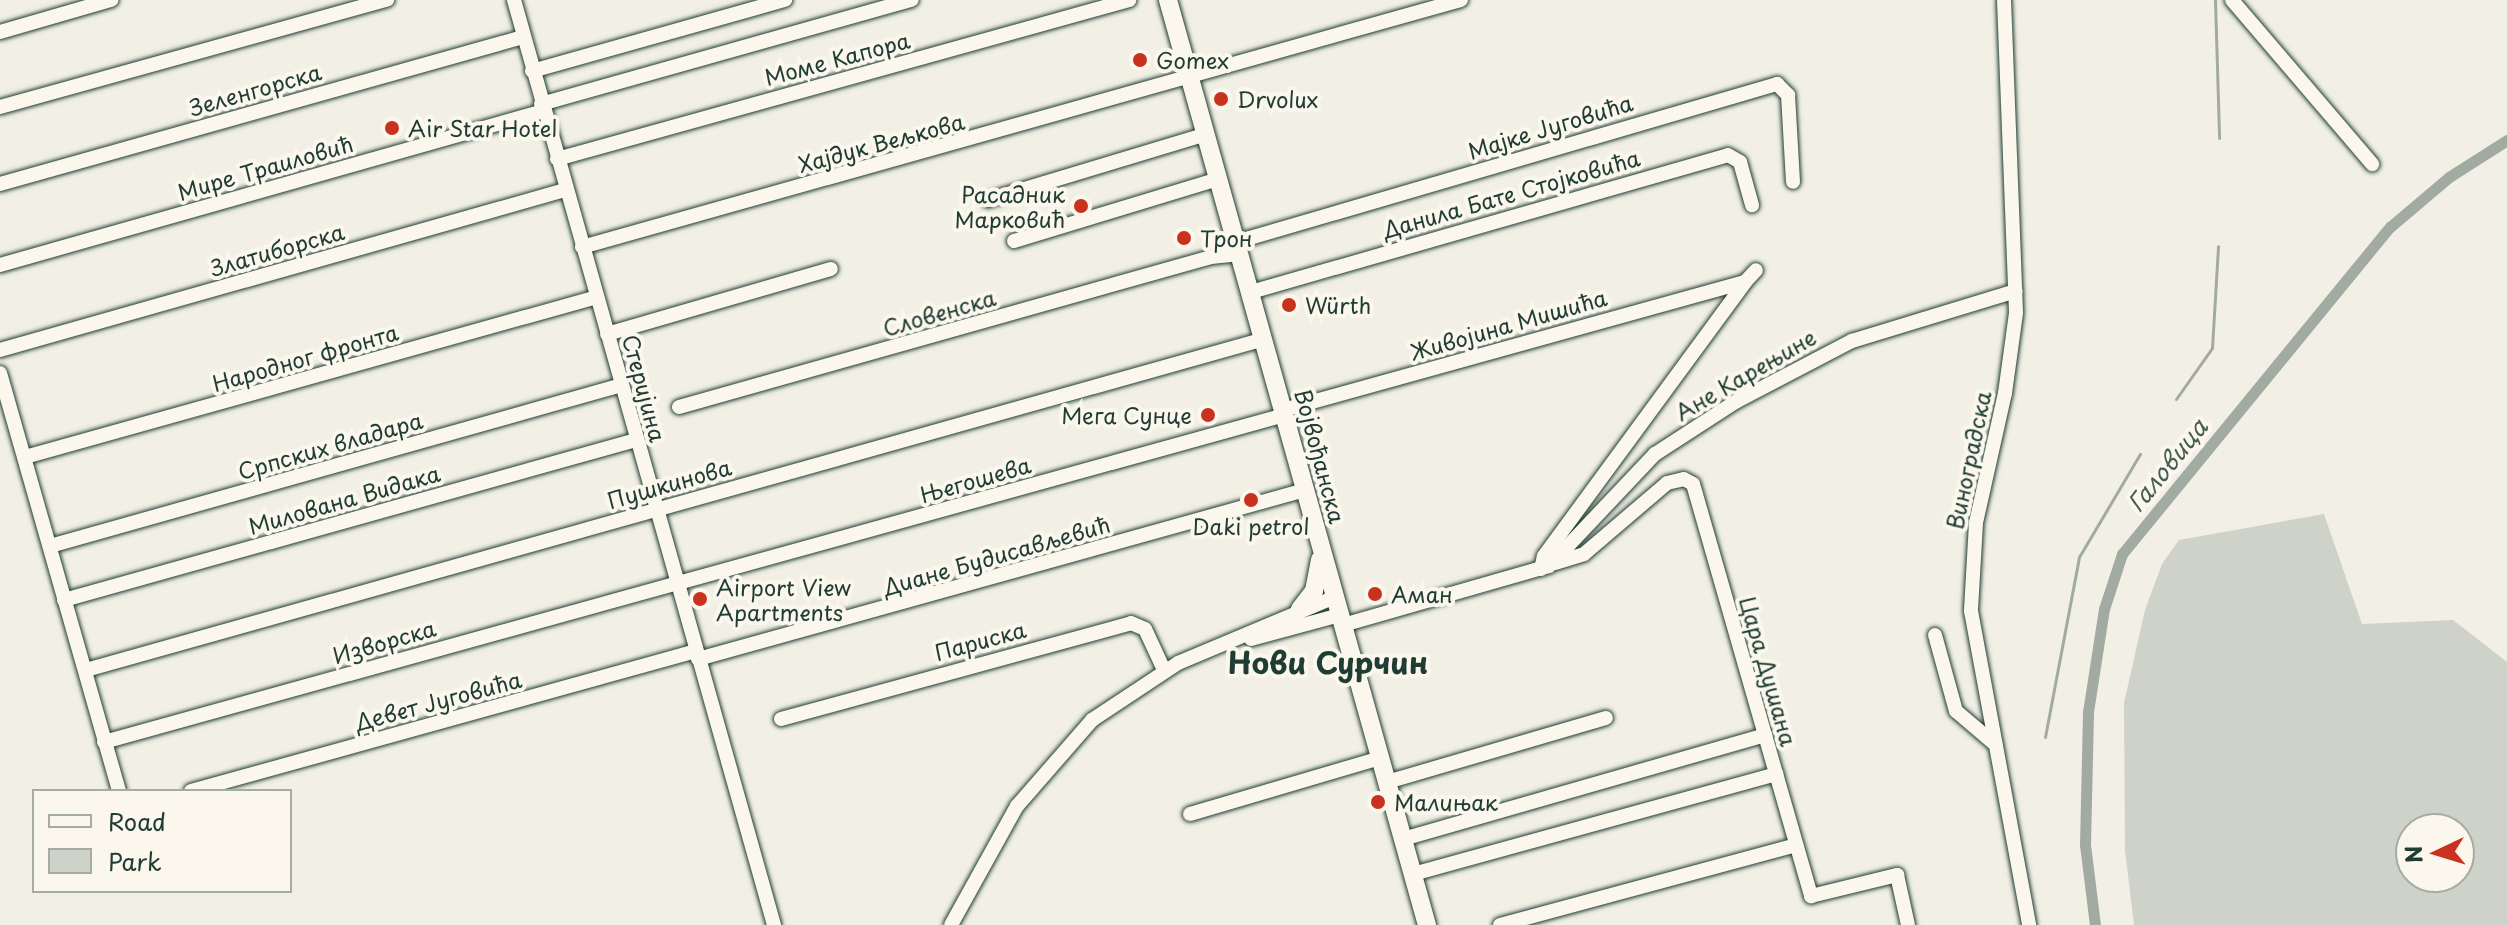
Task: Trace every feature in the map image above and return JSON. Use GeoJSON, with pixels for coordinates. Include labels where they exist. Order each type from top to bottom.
{"type":"FeatureCollection","features":[{"type":"Feature","properties":{"kind":"main road","name":"Војвођанска"},"geometry":{"type":"LineString","coordinates":[[1168,0],[1427,925]]}},
{"type":"Feature","properties":{"kind":"main road"},"geometry":{"type":"LineString","coordinates":[[1300,609],[1314,591],[1321,550]]}},
{"type":"Feature","properties":{"kind":"street"},"geometry":{"type":"LineString","coordinates":[[0,32],[111,0]]}},
{"type":"Feature","properties":{"kind":"street"},"geometry":{"type":"LineString","coordinates":[[0,107],[387,0]]}},
{"type":"Feature","properties":{"kind":"street","name":"Стеријина"},"geometry":{"type":"LineString","coordinates":[[514,0],[774,925]]}},
{"type":"Feature","properties":{"kind":"street"},"geometry":{"type":"LineString","coordinates":[[532,71],[785,0]]}},
{"type":"Feature","properties":{"kind":"street","name":"Мире Траиловић"},"geometry":{"type":"LineString","coordinates":[[0,265],[912,0]]}},
{"type":"Feature","properties":{"kind":"street","name":"Моме Капора"},"geometry":{"type":"LineString","coordinates":[[557,159],[1129,0]]}},
{"type":"Feature","properties":{"kind":"street","name":"Хајдук Вељкова"},"geometry":{"type":"LineString","coordinates":[[582,247],[1461,0]]}},
{"type":"Feature","properties":{"kind":"street","name":"Виноградска"},"geometry":{"type":"LineString","coordinates":[[2004,0],[2016,291],[2005,393],[1979,503],[1972,573],[1974,643],[2029,925]]}},
{"type":"Feature","properties":{"kind":"street"},"geometry":{"type":"LineString","coordinates":[[2232,0],[2372,164]]}},
{"type":"Feature","properties":{"kind":"street","name":"Зеленгорска"},"geometry":{"type":"LineString","coordinates":[[0,184],[523,37]]}},
{"type":"Feature","properties":{"kind":"street","name":"Мајке Југовића"},"geometry":{"type":"LineString","coordinates":[[1237,245],[1777,84],[1788,95],[1793,182]]}},
{"type":"Feature","properties":{"kind":"street"},"geometry":{"type":"LineString","coordinates":[[988,200],[1206,134]]}},
{"type":"Feature","properties":{"kind":"street","name":"Данила Бате Стојковића"},"geometry":{"type":"LineString","coordinates":[[1251,292],[1728,155],[1742,166],[1752,205]]}},
{"type":"Feature","properties":{"kind":"street"},"geometry":{"type":"LineString","coordinates":[[1014,241],[1218,179]]}},
{"type":"Feature","properties":{"kind":"street","name":"Златиборска"},"geometry":{"type":"LineString","coordinates":[[0,350],[565,190]]}},
{"type":"Feature","properties":{"kind":"street","name":"Словенска"},"geometry":{"type":"LineString","coordinates":[[679,407],[1211,257],[1237,245]]}},
{"type":"Feature","properties":{"kind":"street"},"geometry":{"type":"LineString","coordinates":[[607,334],[831,269]]}},
{"type":"Feature","properties":{"kind":"street"},"geometry":{"type":"LineString","coordinates":[[1745,282],[1756,270]]}},
{"type":"Feature","properties":{"kind":"street","name":"Ане Карењине"},"geometry":{"type":"LineString","coordinates":[[1745,282],[1544,556],[1547,566],[1655,454],[1737,401],[1852,341],[2016,291]]}},
{"type":"Feature","properties":{"kind":"street","name":"Живојина Мишића"},"geometry":{"type":"LineString","coordinates":[[1284,412],[1745,282]]}},
{"type":"Feature","properties":{"kind":"street","name":"Народног фронта"},"geometry":{"type":"LineString","coordinates":[[25,457],[597,297]]}},
{"type":"Feature","properties":{"kind":"street","name":"Пушкинова"},"geometry":{"type":"LineString","coordinates":[[86,670],[1264,339]]}},
{"type":"Feature","properties":{"kind":"street"},"geometry":{"type":"LineString","coordinates":[[0,373],[118,789]]}},
{"type":"Feature","properties":{"kind":"street","name":"Српских владара"},"geometry":{"type":"LineString","coordinates":[[50,546],[622,385]]}},
{"type":"Feature","properties":{"kind":"street","name":"Његошева"},"geometry":{"type":"LineString","coordinates":[[676,583],[1284,412]]}},
{"type":"Feature","properties":{"kind":"street","name":"Милована Видака"},"geometry":{"type":"LineString","coordinates":[[64,600],[636,440]]}},
{"type":"Feature","properties":{"kind":"street","name":"Цара Душана"},"geometry":{"type":"LineString","coordinates":[[1547,566],[1584,554],[1667,483],[1688,480],[1696,490],[1812,898],[1898,875],[1908,925]]}},
{"type":"Feature","properties":{"kind":"street","name":"Диане Будисављевић"},"geometry":{"type":"LineString","coordinates":[[697,655],[1305,490]]}},
{"type":"Feature","properties":{"kind":"street"},"geometry":{"type":"LineString","coordinates":[[1227,642],[1339,612],[1547,566]]}},
{"type":"Feature","properties":{"kind":"street","name":"Изворска"},"geometry":{"type":"LineString","coordinates":[[104,742],[676,583]]}},
{"type":"Feature","properties":{"kind":"street"},"geometry":{"type":"LineString","coordinates":[[951,925],[1004,827],[1049,765],[1099,714],[1164,670],[1300,609],[1339,612]]}},
{"type":"Feature","properties":{"kind":"street","name":"Париска"},"geometry":{"type":"LineString","coordinates":[[781,719],[1131,623],[1145,629],[1164,670]]}},
{"type":"Feature","properties":{"kind":"street"},"geometry":{"type":"LineString","coordinates":[[1935,635],[1956,711],[1996,745]]}},
{"type":"Feature","properties":{"kind":"street","name":"Девет Југовића"},"geometry":{"type":"LineString","coordinates":[[198,789],[697,655]]}},
{"type":"Feature","properties":{"kind":"street"},"geometry":{"type":"LineString","coordinates":[[1387,782],[1606,718]]}},
{"type":"Feature","properties":{"kind":"street"},"geometry":{"type":"LineString","coordinates":[[1403,839],[1765,735]]}},
{"type":"Feature","properties":{"kind":"street"},"geometry":{"type":"LineString","coordinates":[[1190,814],[1380,758]]}},
{"type":"Feature","properties":{"kind":"street"},"geometry":{"type":"LineString","coordinates":[[1413,874],[1776,774]]}},
{"type":"Feature","properties":{"kind":"street"},"geometry":{"type":"LineString","coordinates":[[1500,925],[1796,845]]}},
{"type":"Feature","properties":{"kind":"green space"},"geometry":{"type":"Polygon","coordinates":[[[2324,514],[2362,624],[2453,620],[2507,662],[2507,925],[2134,925],[2125,851],[2124,703],[2145,610],[2162,564],[2179,540],[2324,514]]]}},
{"type":"Feature","properties":{"kind":"waterway"},"geometry":{"type":"LineString","coordinates":[[2215,0],[2219,138]]}},
{"type":"Feature","properties":{"kind":"waterway","name":"Галовица"},"geometry":{"type":"LineString","coordinates":[[2095,925],[2085,845],[2088,712],[2104,609],[2122,554],[2390,227],[2449,177],[2507,140]]}},
{"type":"Feature","properties":{"kind":"waterway"},"geometry":{"type":"LineString","coordinates":[[2176,399],[2212,348],[2218,246]]}},
{"type":"Feature","properties":{"kind":"waterway"},"geometry":{"type":"LineString","coordinates":[[2045,737],[2079,557],[2140,454]]}},
{"type":"Feature","properties":{"kind":"place","name":"Gomex"},"geometry":{"type":"Point","coordinates":[1140,60]}},
{"type":"Feature","properties":{"kind":"place","name":"Drvolux"},"geometry":{"type":"Point","coordinates":[1221,99]}},
{"type":"Feature","properties":{"kind":"place","name":"Air Star Hotel"},"geometry":{"type":"Point","coordinates":[392,128]}},
{"type":"Feature","properties":{"kind":"place","name":"Расадник Марковић"},"geometry":{"type":"Point","coordinates":[1081,206]}},
{"type":"Feature","properties":{"kind":"place","name":"Трон"},"geometry":{"type":"Point","coordinates":[1184,238]}},
{"type":"Feature","properties":{"kind":"place","name":"Würth"},"geometry":{"type":"Point","coordinates":[1289,305]}},
{"type":"Feature","properties":{"kind":"place","name":"Мега Сунце"},"geometry":{"type":"Point","coordinates":[1208,415]}},
{"type":"Feature","properties":{"kind":"place","name":"Daki petrol"},"geometry":{"type":"Point","coordinates":[1251,500]}},
{"type":"Feature","properties":{"kind":"place","name":"Аман"},"geometry":{"type":"Point","coordinates":[1375,594]}},
{"type":"Feature","properties":{"kind":"place","name":"Airport View Apartments"},"geometry":{"type":"Point","coordinates":[700,599]}},
{"type":"Feature","properties":{"kind":"place","name":"Малињак"},"geometry":{"type":"Point","coordinates":[1378,802]}},
{"type":"Feature","properties":{"kind":"district","name":"Нови Сурчин"},"geometry":{"type":"Point","coordinates":[1328,662]}}]}
